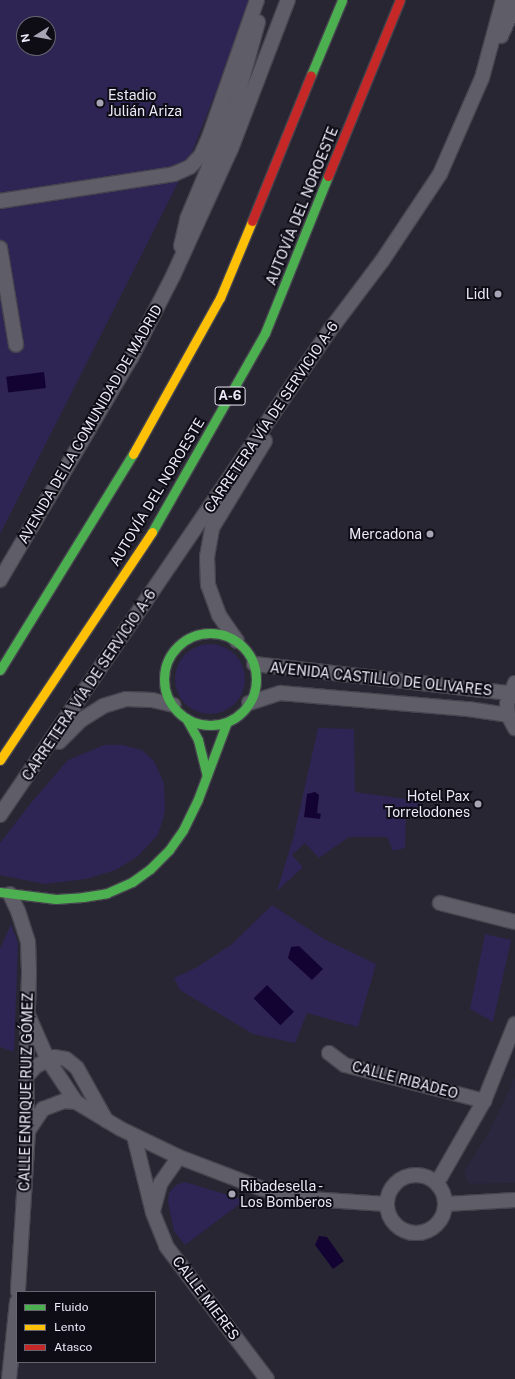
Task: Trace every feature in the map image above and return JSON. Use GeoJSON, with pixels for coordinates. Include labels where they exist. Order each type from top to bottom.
{"type":"FeatureCollection","features":[{"type":"Feature","properties":{"kind":"main road"},"geometry":{"type":"LineString","coordinates":[[326,41],[338,0]]}},
{"type":"Feature","properties":{"kind":"main road"},"geometry":{"type":"LineString","coordinates":[[0,670],[114,488],[220,298],[342,0]]}},
{"type":"Feature","properties":{"kind":"main road","name":"AUTOVÍA DEL NOROESTE"},"geometry":{"type":"LineString","coordinates":[[0,760],[153,530],[266,333],[400,0]]}},
{"type":"Feature","properties":{"kind":"main road"},"geometry":{"type":"LineString","coordinates":[[186,718],[199,723],[227,722],[240,714],[249,703],[254,690],[254,664],[247,651],[237,641],[223,634],[207,633],[191,637],[178,646],[169,659],[164,674],[166,691],[173,705],[186,718],[198,740],[207,775]]}},
{"type":"Feature","properties":{"kind":"main road"},"geometry":{"type":"LineString","coordinates":[[5,893],[56,899],[83,897],[107,893],[132,882],[150,869],[169,850],[183,830],[207,775],[227,722]]}},
{"type":"Feature","properties":{"kind":"street"},"geometry":{"type":"LineString","coordinates":[[0,201],[174,174],[190,166],[201,155],[209,137],[257,0]]}},
{"type":"Feature","properties":{"kind":"street"},"geometry":{"type":"LineString","coordinates":[[173,276],[187,219],[236,102],[254,41],[261,0]]}},
{"type":"Feature","properties":{"kind":"street","name":"AVENIDA DE LA COMUNIDAD DE MADRID"},"geometry":{"type":"LineString","coordinates":[[0,580],[131,358],[173,276],[231,149],[288,0]]}},
{"type":"Feature","properties":{"kind":"street","name":"CARRETERA VÍA DE SERVICIO A-6"},"geometry":{"type":"LineString","coordinates":[[0,815],[37,763],[330,330],[382,261],[440,174],[482,78],[503,0]]}},
{"type":"Feature","properties":{"kind":"street"},"geometry":{"type":"LineString","coordinates":[[482,78],[515,4]]}},
{"type":"Feature","properties":{"kind":"street"},"geometry":{"type":"LineString","coordinates":[[0,248],[3,291],[16,345]]}},
{"type":"Feature","properties":{"kind":"street"},"geometry":{"type":"LineString","coordinates":[[237,641],[219,615],[208,585],[207,557],[212,528],[237,490],[330,330]]}},
{"type":"Feature","properties":{"kind":"street","name":"AVENIDA CASTILLO DE OLIVARES"},"geometry":{"type":"LineString","coordinates":[[254,664],[512,688]]}},
{"type":"Feature","properties":{"kind":"street"},"geometry":{"type":"LineString","coordinates":[[512,688],[508,715],[515,728]]}},
{"type":"Feature","properties":{"kind":"street","name":"AVENIDA CASTILLO DE OLIVARES"},"geometry":{"type":"LineString","coordinates":[[249,703],[280,693],[468,709],[508,715]]}},
{"type":"Feature","properties":{"kind":"street"},"geometry":{"type":"LineString","coordinates":[[37,763],[82,720],[104,706],[126,699],[152,700],[173,705]]}},
{"type":"Feature","properties":{"kind":"street","name":"CALLE ENRIQUE RUIZ GÓMEZ"},"geometry":{"type":"LineString","coordinates":[[5,893],[18,910],[28,942],[29,1017],[26,1077],[28,1131],[18,1291]]}},
{"type":"Feature","properties":{"kind":"street"},"geometry":{"type":"LineString","coordinates":[[440,903],[515,922]]}},
{"type":"Feature","properties":{"kind":"street"},"geometry":{"type":"LineString","coordinates":[[29,1017],[48,1060],[76,1102],[134,1136],[179,1157],[263,1189],[310,1199],[386,1204]]}},
{"type":"Feature","properties":{"kind":"street"},"geometry":{"type":"LineString","coordinates":[[437,1183],[484,1101],[515,1024]]}},
{"type":"Feature","properties":{"kind":"street","name":"CALLE RIBADEO"},"geometry":{"type":"LineString","coordinates":[[329,1053],[346,1065],[484,1101]]}},
{"type":"Feature","properties":{"kind":"street"},"geometry":{"type":"LineString","coordinates":[[26,1077],[36,1066],[54,1057],[66,1059],[77,1068],[106,1120]]}},
{"type":"Feature","properties":{"kind":"street"},"geometry":{"type":"LineString","coordinates":[[28,1131],[43,1109],[64,1101],[76,1102]]}},
{"type":"Feature","properties":{"kind":"street","name":"CALLE MIERES"},"geometry":{"type":"LineString","coordinates":[[134,1136],[153,1213],[166,1246],[267,1379]]}},
{"type":"Feature","properties":{"kind":"street"},"geometry":{"type":"LineString","coordinates":[[153,1213],[160,1184],[179,1157]]}},
{"type":"Feature","properties":{"kind":"street"},"geometry":{"type":"LineString","coordinates":[[416,1174],[427,1176],[437,1183],[443,1193],[446,1204],[444,1216],[437,1225],[428,1232],[416,1234],[405,1232],[395,1226],[389,1216],[386,1204],[392,1188],[405,1177],[416,1174]]}},
{"type":"Feature","properties":{"kind":"street"},"geometry":{"type":"LineString","coordinates":[[446,1204],[515,1200]]}},
{"type":"Feature","properties":{"kind":"street"},"geometry":{"type":"LineString","coordinates":[[9,1379],[16,1311]]}},
{"type":"Feature","properties":{"kind":"shaded area"},"geometry":{"type":"Polygon","coordinates":[[[0,0],[252,0],[187,165],[0,534],[0,0]]]}},
{"type":"Feature","properties":{"kind":"shaded area"},"geometry":{"type":"Polygon","coordinates":[[[44,372],[46,388],[8,393],[6,377],[44,372]]]}},
{"type":"Feature","properties":{"kind":"shaded area"},"geometry":{"type":"Polygon","coordinates":[[[210,644],[223,647],[235,654],[242,666],[245,679],[242,692],[235,704],[223,711],[210,714],[197,711],[185,704],[178,692],[175,679],[178,666],[185,654],[197,647],[210,644]]]}},
{"type":"Feature","properties":{"kind":"shaded area"},"geometry":{"type":"Polygon","coordinates":[[[318,728],[354,729],[355,792],[420,801],[418,815],[406,814],[405,848],[393,851],[387,837],[349,837],[319,858],[305,843],[292,855],[303,867],[277,891],[294,835],[318,728]]]}},
{"type":"Feature","properties":{"kind":"shaded area"},"geometry":{"type":"Polygon","coordinates":[[[104,745],[123,745],[142,750],[154,761],[164,783],[165,812],[158,835],[138,856],[116,870],[86,879],[45,884],[0,875],[0,843],[30,804],[68,760],[104,745]]]}},
{"type":"Feature","properties":{"kind":"shaded area"},"geometry":{"type":"Polygon","coordinates":[[[315,792],[319,795],[317,813],[321,814],[320,819],[304,817],[307,794],[315,792]]]}},
{"type":"Feature","properties":{"kind":"shaded area"},"geometry":{"type":"Polygon","coordinates":[[[272,905],[324,939],[376,964],[358,1027],[307,1013],[295,1043],[253,1034],[180,990],[174,978],[197,967],[231,945],[272,905]]]}},
{"type":"Feature","properties":{"kind":"shaded area"},"geometry":{"type":"Polygon","coordinates":[[[11,924],[18,943],[14,1052],[0,1047],[0,949],[11,924]]]}},
{"type":"Feature","properties":{"kind":"shaded area"},"geometry":{"type":"Polygon","coordinates":[[[485,934],[511,940],[493,1022],[470,1009],[485,934]]]}},
{"type":"Feature","properties":{"kind":"shaded area"},"geometry":{"type":"Polygon","coordinates":[[[299,946],[323,969],[312,980],[288,958],[291,947],[299,946]]]}},
{"type":"Feature","properties":{"kind":"shaded area"},"geometry":{"type":"Polygon","coordinates":[[[267,985],[294,1012],[280,1025],[254,998],[267,985]]]}},
{"type":"Feature","properties":{"kind":"shaded area"},"geometry":{"type":"Polygon","coordinates":[[[515,1077],[515,1183],[469,1184],[464,1175],[465,1170],[487,1136],[515,1077]]]}},
{"type":"Feature","properties":{"kind":"shaded area"},"geometry":{"type":"Polygon","coordinates":[[[185,1182],[245,1200],[185,1245],[174,1231],[168,1202],[169,1193],[176,1185],[185,1182]]]}},
{"type":"Feature","properties":{"kind":"shaded area"},"geometry":{"type":"Polygon","coordinates":[[[319,1236],[327,1237],[344,1261],[333,1269],[315,1245],[319,1236]]]}},
{"type":"Feature","properties":{"kind":"traffic: fast"},"geometry":{"type":"LineString","coordinates":[[311,75],[342,0]]}},
{"type":"Feature","properties":{"kind":"traffic: fast"},"geometry":{"type":"LineString","coordinates":[[152,532],[265,333],[328,176]]}},
{"type":"Feature","properties":{"kind":"traffic: fast"},"geometry":{"type":"LineString","coordinates":[[0,670],[133,454]]}},
{"type":"Feature","properties":{"kind":"traffic: fast"},"geometry":{"type":"LineString","coordinates":[[210,633],[227,637],[242,647],[252,662],[256,679],[252,696],[242,711],[227,721],[210,725],[193,721],[178,711],[168,696],[164,679],[168,662],[178,647],[193,637],[210,633]]}},
{"type":"Feature","properties":{"kind":"traffic: fast"},"geometry":{"type":"LineString","coordinates":[[186,718],[198,740],[207,775]]}},
{"type":"Feature","properties":{"kind":"traffic: fast"},"geometry":{"type":"LineString","coordinates":[[0,892],[56,899],[83,897],[107,893],[132,882],[150,869],[169,850],[183,830],[198,799],[227,722]]}},
{"type":"Feature","properties":{"kind":"traffic: slow"},"geometry":{"type":"LineString","coordinates":[[133,454],[220,298],[252,221]]}},
{"type":"Feature","properties":{"kind":"traffic: slow"},"geometry":{"type":"LineString","coordinates":[[0,760],[152,532]]}},
{"type":"Feature","properties":{"kind":"traffic: jam"},"geometry":{"type":"LineString","coordinates":[[328,176],[400,0]]}},
{"type":"Feature","properties":{"kind":"traffic: jam"},"geometry":{"type":"LineString","coordinates":[[252,221],[311,75]]}},
{"type":"Feature","properties":{"kind":"place","name":"Estadio Julián Ariza"},"geometry":{"type":"Point","coordinates":[100,103]}},
{"type":"Feature","properties":{"kind":"place","name":"Lidl"},"geometry":{"type":"Point","coordinates":[498,294]}},
{"type":"Feature","properties":{"kind":"place","name":"Mercadona"},"geometry":{"type":"Point","coordinates":[430,534]}},
{"type":"Feature","properties":{"kind":"place","name":"Hotel Pax Torrelodones"},"geometry":{"type":"Point","coordinates":[478,804]}},
{"type":"Feature","properties":{"kind":"place","name":"Ribadesella - Los Bomberos"},"geometry":{"type":"Point","coordinates":[232,1194]}}]}
